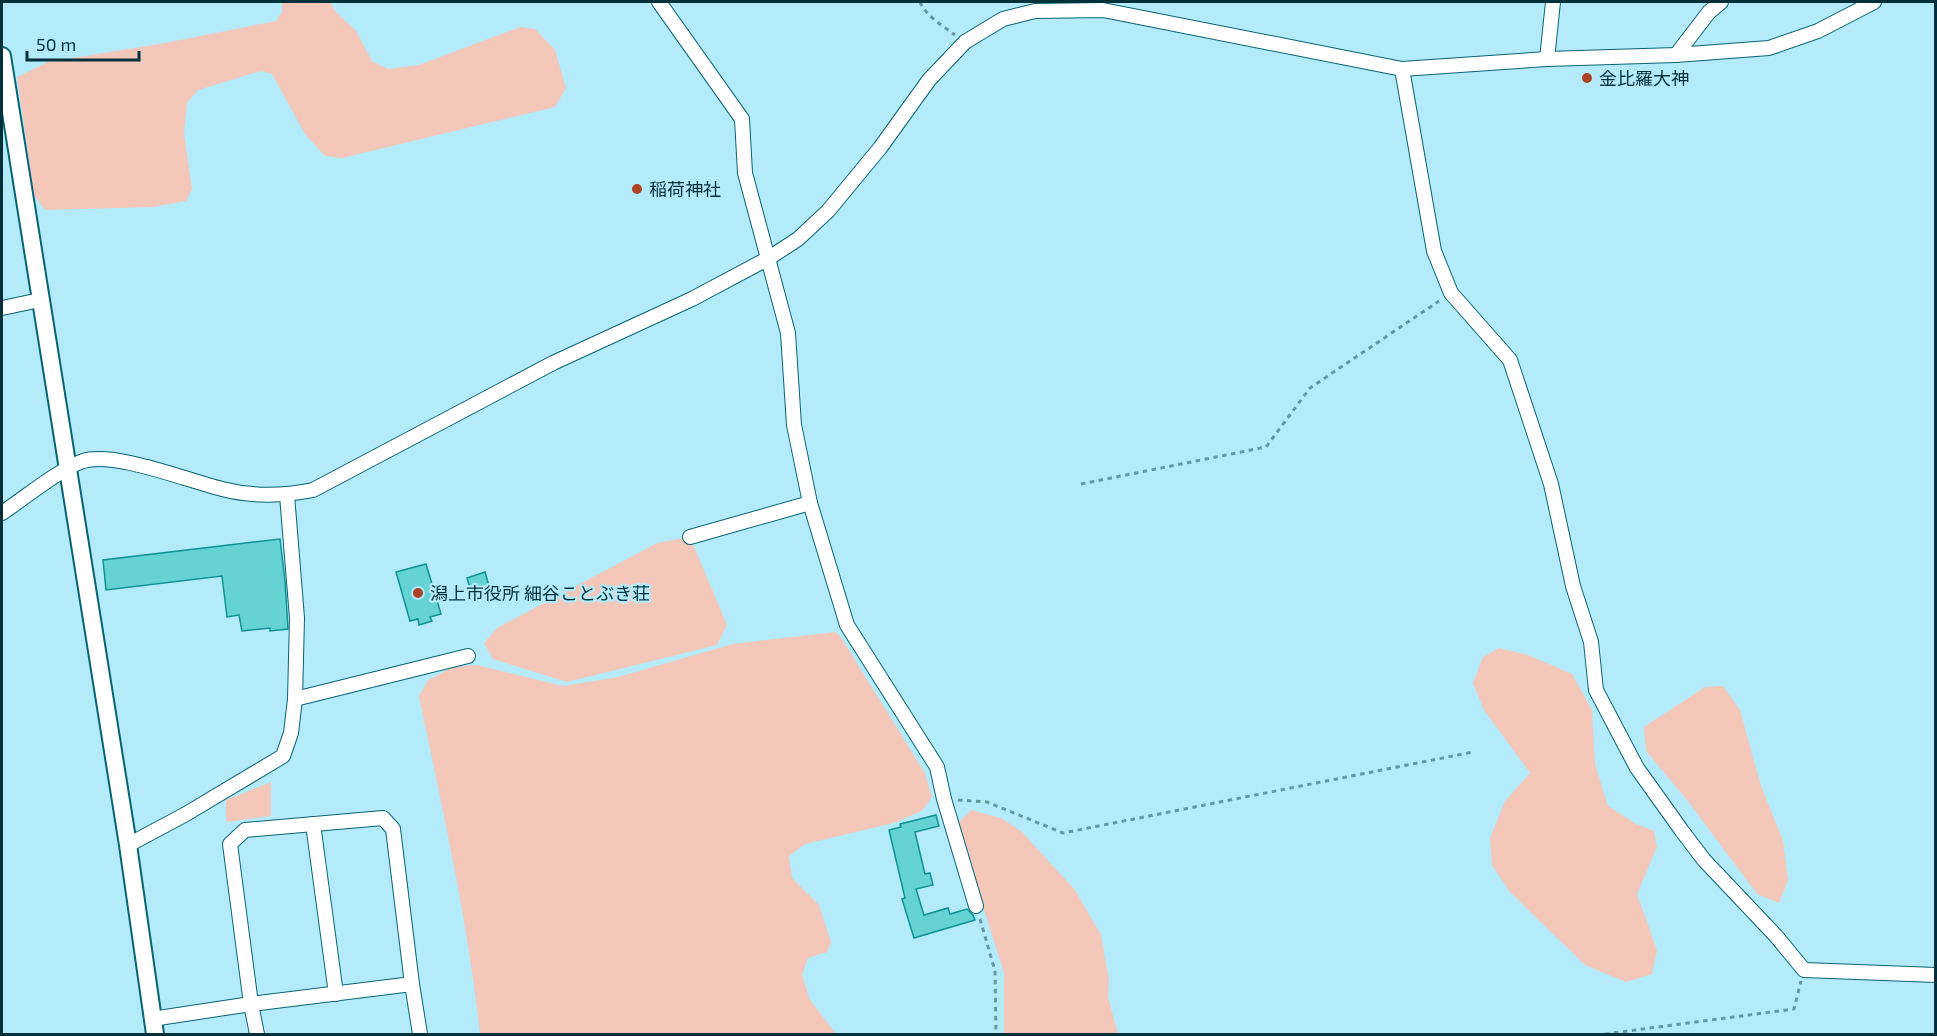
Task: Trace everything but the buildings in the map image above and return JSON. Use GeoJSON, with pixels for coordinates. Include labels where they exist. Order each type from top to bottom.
{"type":"FeatureCollection","features":[{"type":"Feature","properties":{"kind":"street"},"geometry":{"type":"LineString","coordinates":[[659,2],[742,119],[745,172],[788,333],[794,425],[810,503],[847,625],[937,768],[976,906]]}},
{"type":"Feature","properties":{"kind":"street"},"geometry":{"type":"LineString","coordinates":[[1547,59],[1553,2]]}},
{"type":"Feature","properties":{"kind":"street"},"geometry":{"type":"LineString","coordinates":[[1676,55],[1709,12],[1721,2]]}},
{"type":"Feature","properties":{"kind":"street"},"geometry":{"type":"LineString","coordinates":[[2,513],[84,460],[112,460],[158,470],[224,490],[267,496],[313,490],[553,363],[692,299],[769,258],[798,239],[828,211],[880,148],[930,80],[965,42],[1004,19],[1035,6],[1103,10],[1402,69],[1769,48],[1818,31],[1874,2]]}},
{"type":"Feature","properties":{"kind":"street"},"geometry":{"type":"LineString","coordinates":[[2,56],[128,845],[153,1027],[251,1004],[412,984]]}},
{"type":"Feature","properties":{"kind":"street"},"geometry":{"type":"LineString","coordinates":[[1402,69],[1434,251],[1451,293],[1510,360],[1551,484],[1573,585],[1591,642],[1596,690],[1637,768],[1704,860],[1804,969],[1935,975]]}},
{"type":"Feature","properties":{"kind":"street"},"geometry":{"type":"LineString","coordinates":[[2,308],[40,300]]}},
{"type":"Feature","properties":{"kind":"street"},"geometry":{"type":"LineString","coordinates":[[128,845],[186,814],[282,756],[291,733],[295,699],[297,618],[287,495]]}},
{"type":"Feature","properties":{"kind":"street"},"geometry":{"type":"LineString","coordinates":[[690,537],[810,503]]}},
{"type":"Feature","properties":{"kind":"street"},"geometry":{"type":"LineString","coordinates":[[295,699],[468,656]]}},
{"type":"Feature","properties":{"kind":"street"},"geometry":{"type":"LineString","coordinates":[[257,1035],[230,844],[245,830],[383,818],[393,829],[420,1035]]}},
{"type":"Feature","properties":{"kind":"street"},"geometry":{"type":"LineString","coordinates":[[312,824],[336,993]]}},
{"type":"Feature","properties":{"kind":"path"},"geometry":{"type":"LineString","coordinates":[[920,2],[937,21],[965,42]]}},
{"type":"Feature","properties":{"kind":"path"},"geometry":{"type":"LineString","coordinates":[[1081,484],[1266,447],[1310,388],[1451,293]]}},
{"type":"Feature","properties":{"kind":"path"},"geometry":{"type":"LineString","coordinates":[[944,799],[987,802],[1063,833],[1473,752]]}},
{"type":"Feature","properties":{"kind":"path"},"geometry":{"type":"LineString","coordinates":[[976,906],[995,971],[996,1035]]}},
{"type":"Feature","properties":{"kind":"path"},"geometry":{"type":"LineString","coordinates":[[1605,1035],[1794,1009],[1804,969]]}},
{"type":"Feature","properties":{"kind":"shaded area"},"geometry":{"type":"Polygon","coordinates":[[[282,2],[330,2],[335,11],[356,31],[372,61],[388,69],[419,65],[520,27],[535,29],[555,50],[566,88],[555,107],[342,158],[325,156],[305,134],[272,74],[261,71],[198,90],[187,103],[184,133],[192,189],[186,201],[153,207],[45,210],[34,195],[17,77],[48,62],[165,43],[276,21],[282,12],[282,2]]]}},
{"type":"Feature","properties":{"kind":"shaded area"},"geometry":{"type":"Polygon","coordinates":[[[690,537],[727,625],[717,645],[567,682],[493,659],[484,643],[497,628],[657,543],[690,537]]]}},
{"type":"Feature","properties":{"kind":"shaded area"},"geometry":{"type":"Polygon","coordinates":[[[835,632],[840,636],[925,773],[932,797],[922,811],[894,823],[805,844],[789,856],[792,878],[819,905],[831,942],[827,952],[808,958],[802,975],[810,1000],[836,1034],[480,1034],[469,949],[419,696],[428,680],[453,667],[477,665],[563,686],[618,677],[733,644],[835,632]]]}},
{"type":"Feature","properties":{"kind":"shaded area"},"geometry":{"type":"Polygon","coordinates":[[[1499,648],[1528,655],[1572,674],[1592,710],[1595,764],[1608,806],[1636,824],[1654,831],[1657,847],[1637,894],[1657,950],[1652,974],[1626,982],[1585,965],[1510,892],[1492,865],[1490,838],[1505,801],[1530,773],[1484,710],[1473,683],[1483,657],[1499,648]]]}},
{"type":"Feature","properties":{"kind":"shaded area"},"geometry":{"type":"Polygon","coordinates":[[[1723,686],[1740,710],[1761,786],[1783,841],[1788,880],[1779,903],[1757,894],[1687,800],[1646,751],[1644,727],[1705,687],[1723,686]]]}},
{"type":"Feature","properties":{"kind":"shaded area"},"geometry":{"type":"Polygon","coordinates":[[[271,782],[271,816],[226,822],[226,800],[271,782]]]}},
{"type":"Feature","properties":{"kind":"shaded area"},"geometry":{"type":"Polygon","coordinates":[[[971,810],[1001,818],[1021,831],[1075,890],[1101,935],[1109,980],[1108,997],[1118,1034],[1004,1034],[1004,973],[957,824],[971,810]]]}},
{"type":"Feature","properties":{"kind":"place","name":"金比羅大神"},"geometry":{"type":"Point","coordinates":[1587,78]}},
{"type":"Feature","properties":{"kind":"place","name":"稲荷神社"},"geometry":{"type":"Point","coordinates":[637,189]}},
{"type":"Feature","properties":{"kind":"place","name":"潟上市役所 細谷ことぶき荘"},"geometry":{"type":"Point","coordinates":[418,593]}}]}
